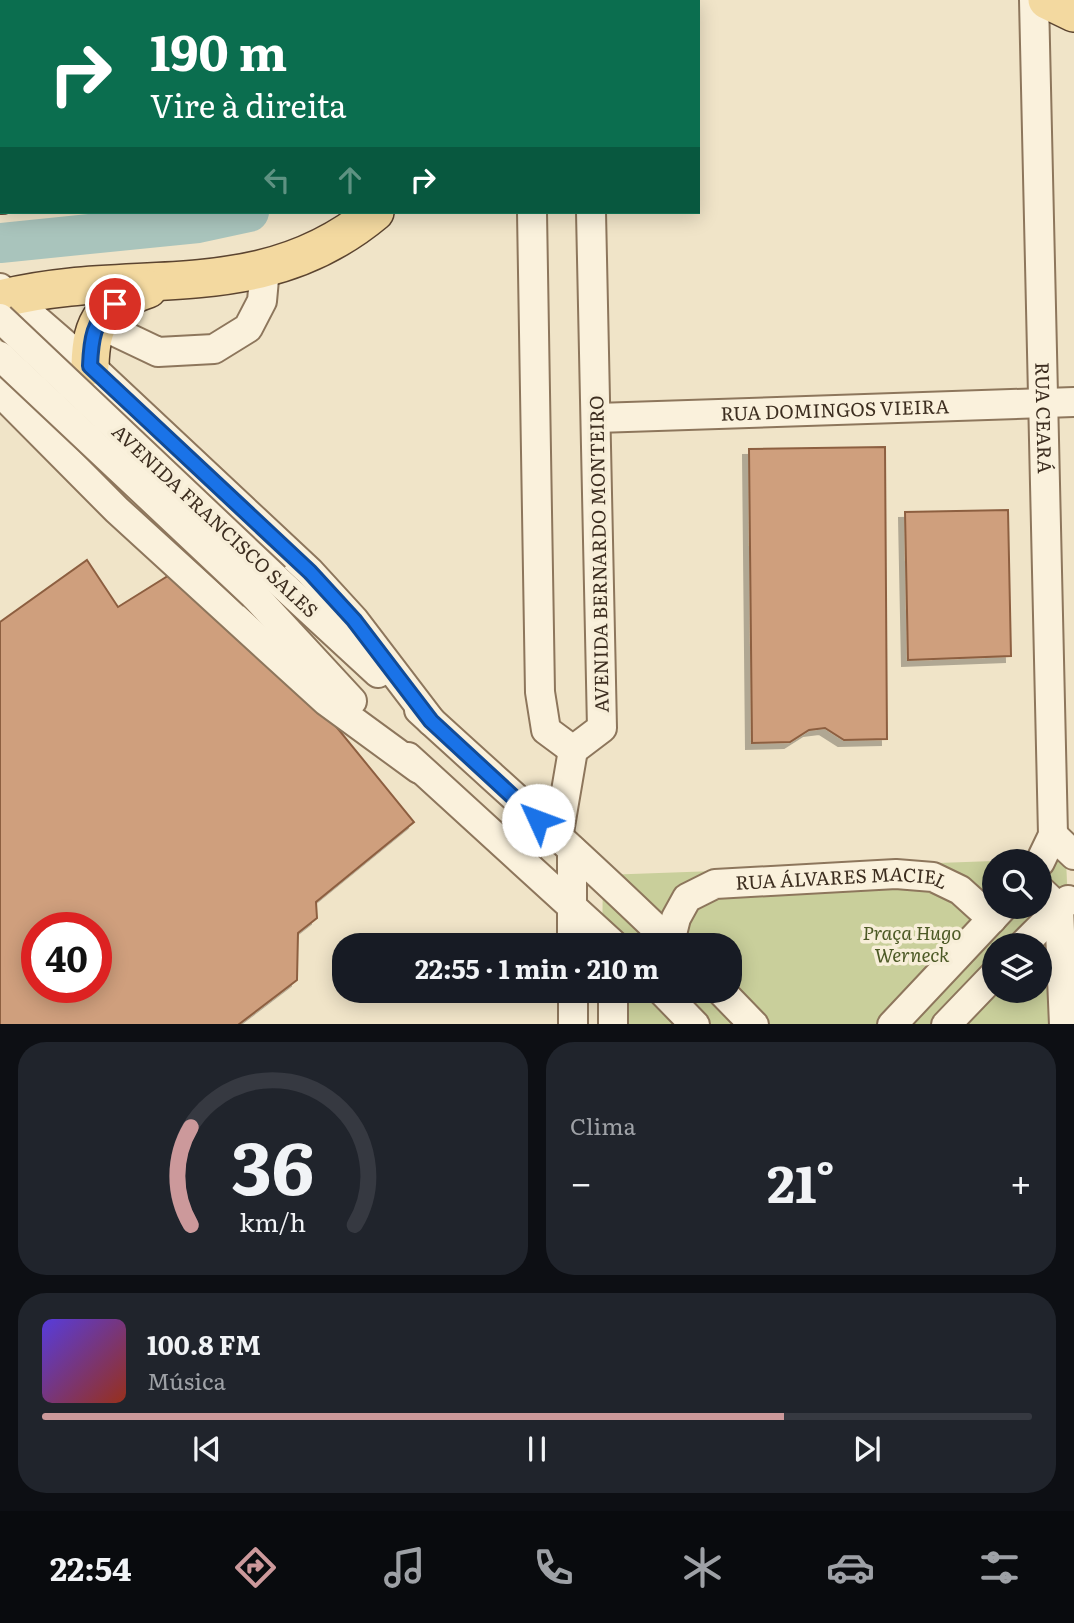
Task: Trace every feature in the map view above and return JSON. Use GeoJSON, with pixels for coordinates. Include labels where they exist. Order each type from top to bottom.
{"type":"FeatureCollection","features":[{"type":"Feature","properties":{"kind":"main road"},"geometry":{"type":"LineString","coordinates":[[1048,0],[1074,13]]}},
{"type":"Feature","properties":{"kind":"main road"},"geometry":{"type":"LineString","coordinates":[[2,300],[66,289],[235,276],[307,256],[347,235],[373,214]]}},
{"type":"Feature","properties":{"kind":"main road"},"geometry":{"type":"LineString","coordinates":[[90,366],[91,341],[104,312],[115,304],[170,282]]}},
{"type":"Feature","properties":{"kind":"street","name":"RUA CEARÁ"},"geometry":{"type":"LineString","coordinates":[[1034,0],[1054,835]]}},
{"type":"Feature","properties":{"kind":"street"},"geometry":{"type":"LineString","coordinates":[[531,214],[540,692],[546,730],[573,750],[565,844],[572,933]]}},
{"type":"Feature","properties":{"kind":"street","name":"AVENIDA BERNARDO MONTEIRO"},"geometry":{"type":"LineString","coordinates":[[573,750],[602,728],[591,214]]}},
{"type":"Feature","properties":{"kind":"street"},"geometry":{"type":"LineString","coordinates":[[97,323],[158,352],[214,349],[248,328],[262,301],[265,268]]}},
{"type":"Feature","properties":{"kind":"street","name":"AVENIDA FRANCISCO SALES"},"geometry":{"type":"LineString","coordinates":[[2,300],[90,366],[319,582],[354,620],[431,721]]}},
{"type":"Feature","properties":{"kind":"street","name":"AVENIDA FRANCISCO SALES"},"geometry":{"type":"LineString","coordinates":[[2,300],[264,587],[338,688],[419,769],[600,933]]}},
{"type":"Feature","properties":{"kind":"street","name":"AVENIDA FRANCISCO SALES"},"geometry":{"type":"LineString","coordinates":[[0,356],[264,587],[431,721],[614,886],[661,933]]}},
{"type":"Feature","properties":{"kind":"street","name":"AVENIDA FRANCISCO SALES"},"geometry":{"type":"LineString","coordinates":[[0,392],[117,510],[326,701],[419,769]]}},
{"type":"Feature","properties":{"kind":"street","name":"RUA DOMINGOS VIEIRA"},"geometry":{"type":"LineString","coordinates":[[597,418],[1074,402]]}},
{"type":"Feature","properties":{"kind":"street"},"geometry":{"type":"LineString","coordinates":[[66,459],[87,464],[108,459],[125,445],[134,425],[132,407]]}},
{"type":"Feature","properties":{"kind":"street"},"geometry":{"type":"LineString","coordinates":[[117,510],[130,470],[144,455],[162,446],[175,445]]}},
{"type":"Feature","properties":{"kind":"street"},"geometry":{"type":"LineString","coordinates":[[1047,849],[1054,835],[1074,855]]}},
{"type":"Feature","properties":{"kind":"street","name":"RUA ÁLVARES MACIEL"},"geometry":{"type":"LineString","coordinates":[[673,933],[676,918],[687,898],[715,884],[897,874],[933,877],[982,903]]}},
{"type":"Feature","properties":{"kind":"street"},"geometry":{"type":"LineString","coordinates":[[613,933],[614,886]]}},
{"type":"Feature","properties":{"kind":"street"},"geometry":{"type":"LineString","coordinates":[[1032,933],[1057,898]]}},
{"type":"Feature","properties":{"kind":"street"},"geometry":{"type":"LineString","coordinates":[[1057,898],[1065,1024]]}},
{"type":"Feature","properties":{"kind":"street"},"geometry":{"type":"LineString","coordinates":[[891,1024],[992,919]]}},
{"type":"Feature","properties":{"kind":"street"},"geometry":{"type":"LineString","coordinates":[[946,1024],[982,987]]}},
{"type":"Feature","properties":{"kind":"street"},"geometry":{"type":"LineString","coordinates":[[573,1003],[573,1024]]}},
{"type":"Feature","properties":{"kind":"street"},"geometry":{"type":"LineString","coordinates":[[613,1003],[613,1024]]}},
{"type":"Feature","properties":{"kind":"street"},"geometry":{"type":"LineString","coordinates":[[674,1003],[695,1024]]}},
{"type":"Feature","properties":{"kind":"street"},"geometry":{"type":"LineString","coordinates":[[733,1003],[754,1024]]}},
{"type":"Feature","properties":{"kind":"green space","name":"Praça Hugo Werneck"},"geometry":{"type":"Polygon","coordinates":[[[1052,859],[1066,859],[1073,1024],[601,1024],[601,1003],[742,1003],[742,933],[602,933],[603,875],[982,861],[982,919],[1052,919],[1052,859]]]}},
{"type":"Feature","properties":{"kind":"building"},"geometry":{"type":"Polygon","coordinates":[[[885,447],[887,739],[844,740],[825,728],[809,730],[790,742],[752,743],[749,449],[885,447]]]}},
{"type":"Feature","properties":{"kind":"building"},"geometry":{"type":"Polygon","coordinates":[[[1008,510],[1011,656],[908,660],[905,512],[1008,510]]]}},
{"type":"Feature","properties":{"kind":"building"},"geometry":{"type":"Polygon","coordinates":[[[87,560],[118,607],[171,574],[321,708],[414,822],[316,902],[317,918],[298,933],[297,980],[239,1024],[0,1024],[0,622],[87,560]]]}},
{"type":"Feature","properties":{"kind":"waterway"},"geometry":{"type":"LineString","coordinates":[[0,243],[198,223],[240,214]]}},
{"type":"Feature","properties":{"kind":"route"},"geometry":{"type":"LineString","coordinates":[[115,304],[104,312],[97,323],[91,341],[90,366],[310,572],[354,620],[431,721],[538,820]]}}]}
